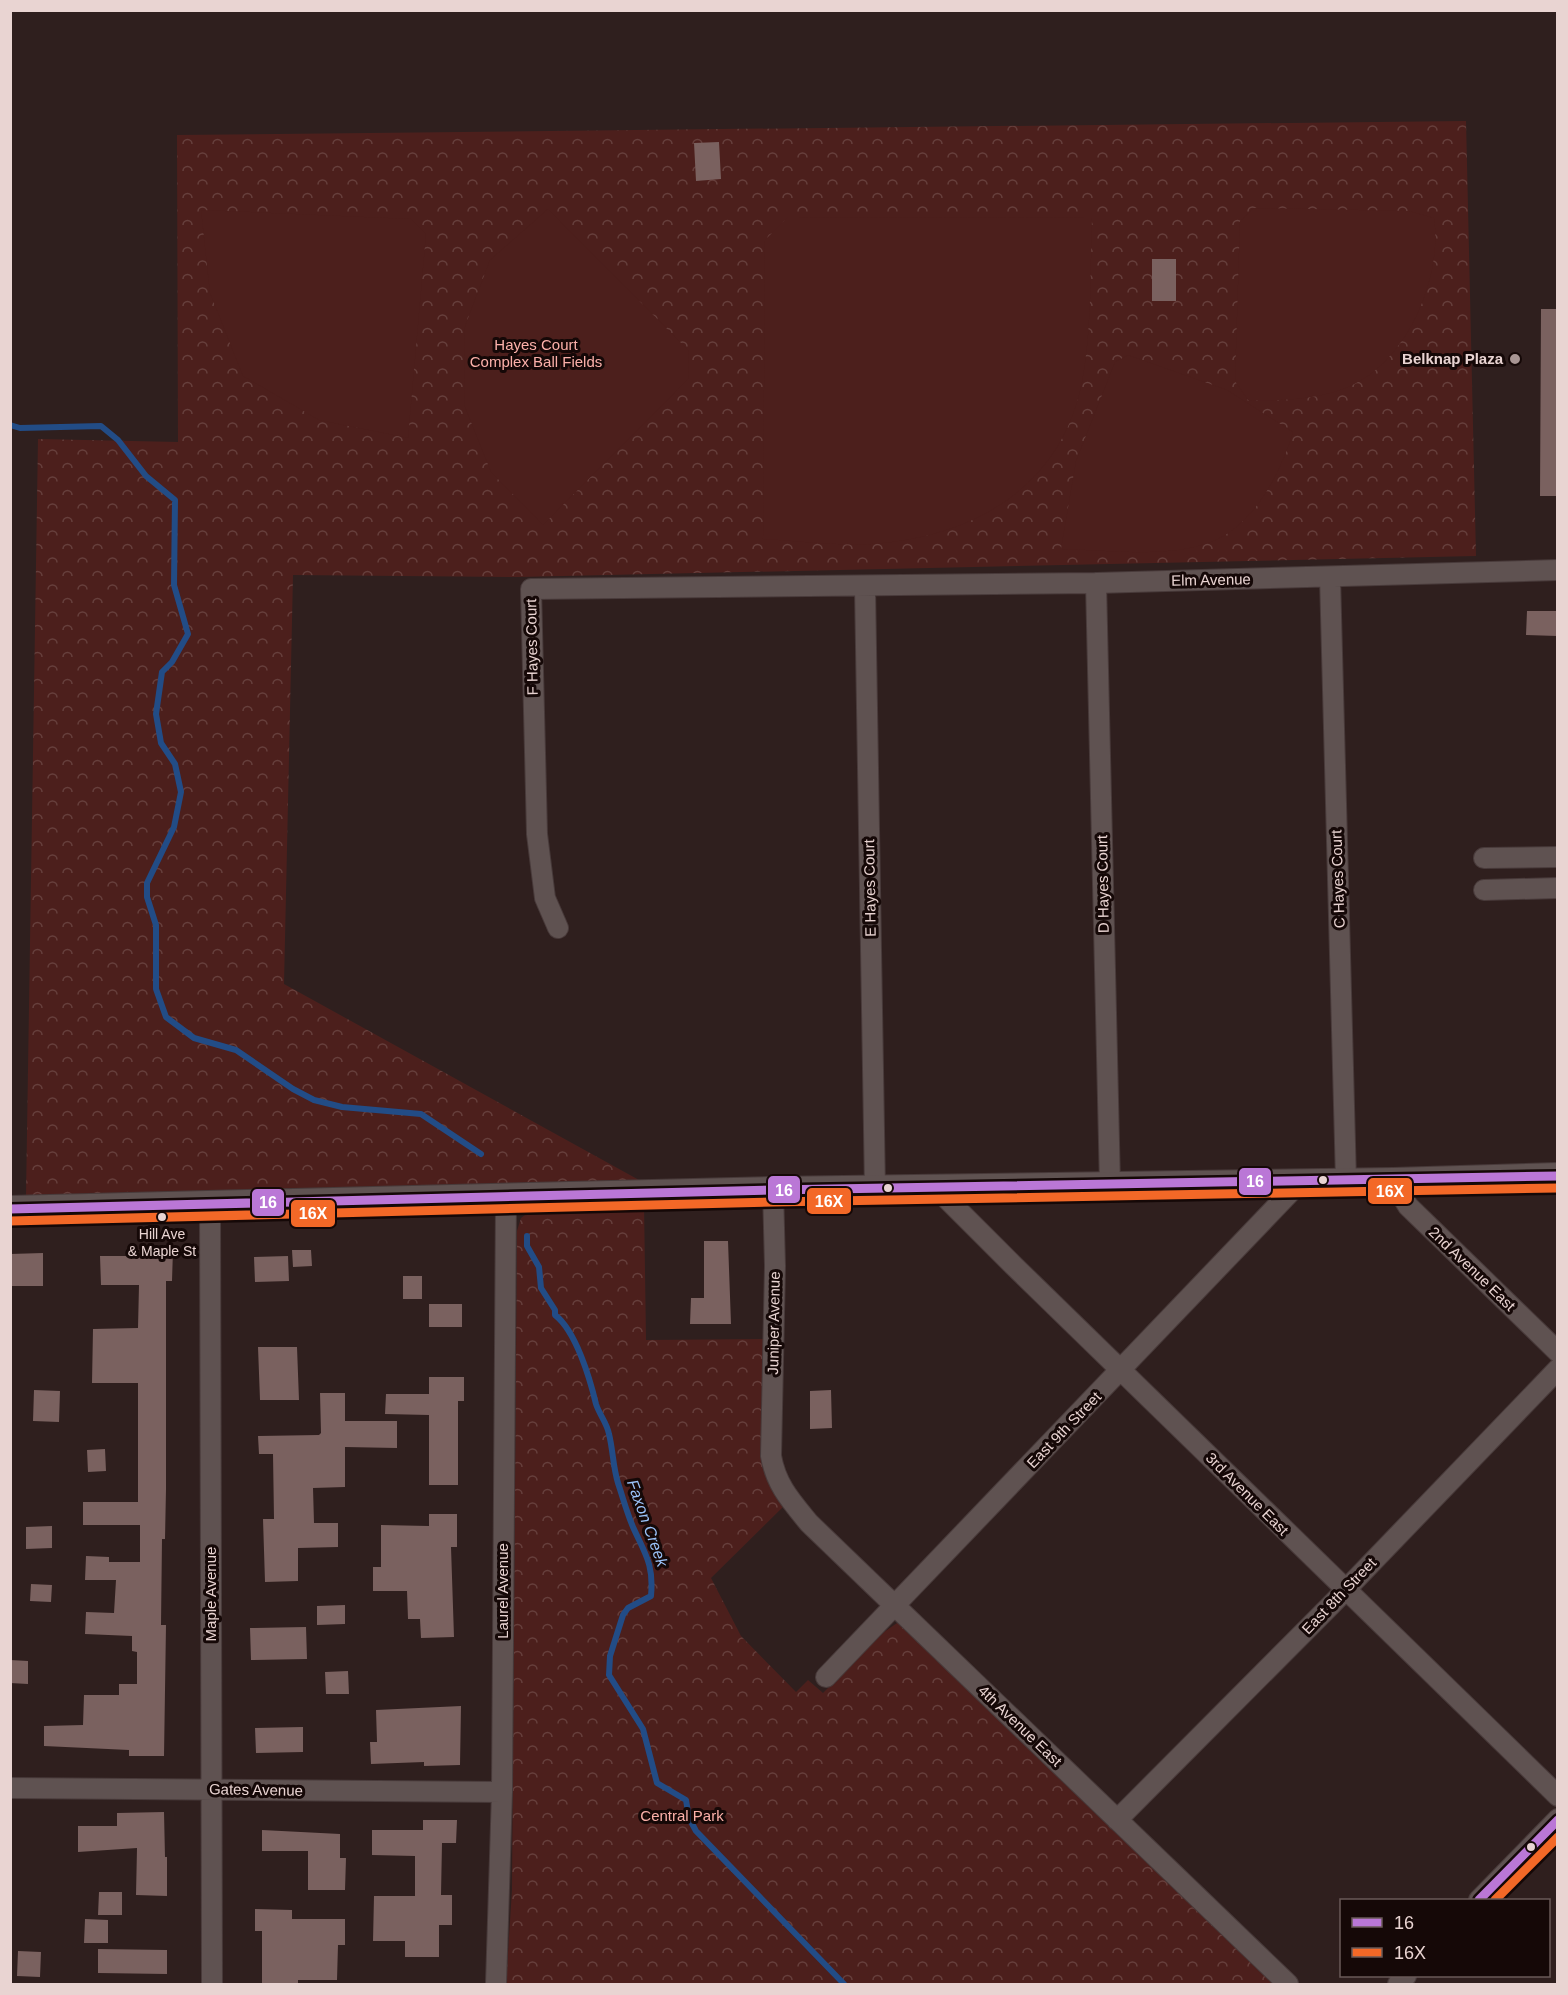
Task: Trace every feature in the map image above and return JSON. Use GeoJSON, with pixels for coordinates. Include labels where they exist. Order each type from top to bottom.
{"type":"FeatureCollection","features":[{"type":"Feature","properties":{"kind":"street","name":"Elm Avenue"},"geometry":{"type":"LineString","coordinates":[[865,587],[1557,570]]}},
{"type":"Feature","properties":{"kind":"street","name":"C Hayes Court"},"geometry":{"type":"LineString","coordinates":[[1330,577],[1346,1181]]}},
{"type":"Feature","properties":{"kind":"street","name":"D Hayes Court"},"geometry":{"type":"LineString","coordinates":[[1096,583],[1110,1185]]}},
{"type":"Feature","properties":{"kind":"street","name":"F Hayes Court"},"geometry":{"type":"LineString","coordinates":[[558,928],[545,897],[537,834],[531,589],[865,587]]}},
{"type":"Feature","properties":{"kind":"street","name":"E Hayes Court"},"geometry":{"type":"LineString","coordinates":[[865,587],[875,1190]]}},
{"type":"Feature","properties":{"kind":"street"},"geometry":{"type":"LineString","coordinates":[[1484,858],[1557,857]]}},
{"type":"Feature","properties":{"kind":"street"},"geometry":{"type":"LineString","coordinates":[[1484,890],[1557,888]]}},
{"type":"Feature","properties":{"kind":"street"},"geometry":{"type":"LineString","coordinates":[[10,1209],[773,1190],[1393,1181],[1557,1176]]}},
{"type":"Feature","properties":{"kind":"street","name":"2nd Avenue East"},"geometry":{"type":"LineString","coordinates":[[1393,1181],[1408,1206],[1557,1352]]}},
{"type":"Feature","properties":{"kind":"street","name":"East 9th Street"},"geometry":{"type":"LineString","coordinates":[[826,1677],[1300,1182]]}},
{"type":"Feature","properties":{"kind":"street","name":"3rd Avenue East"},"geometry":{"type":"LineString","coordinates":[[940,1189],[957,1210],[1344,1591],[1557,1796]]}},
{"type":"Feature","properties":{"kind":"street","name":"Juniper Avenue"},"geometry":{"type":"LineString","coordinates":[[771,1456],[775,1266],[773,1190]]}},
{"type":"Feature","properties":{"kind":"street","name":"Laurel Avenue"},"geometry":{"type":"LineString","coordinates":[[496,1984],[502,1792],[506,1198]]}},
{"type":"Feature","properties":{"kind":"street","name":"Maple Avenue"},"geometry":{"type":"LineString","coordinates":[[210,1204],[212,1984]]}},
{"type":"Feature","properties":{"kind":"street","name":"East 8th Street"},"geometry":{"type":"LineString","coordinates":[[1117,1820],[1344,1591],[1557,1369]]}},
{"type":"Feature","properties":{"kind":"street","name":"4th Avenue East"},"geometry":{"type":"LineString","coordinates":[[771,1456],[775,1476],[803,1515],[1287,1984]]}},
{"type":"Feature","properties":{"kind":"street","name":"Gates Avenue"},"geometry":{"type":"LineString","coordinates":[[10,1788],[502,1792]]}},
{"type":"Feature","properties":{"kind":"street"},"geometry":{"type":"LineString","coordinates":[[1480,1899],[1557,1820]]}},
{"type":"Feature","properties":{"kind":"green space","name":"Hayes Court Complex Ball Fields"},"geometry":{"type":"Polygon","coordinates":[[[1466,121],[1476,556],[518,577],[293,575],[284,984],[639,1180],[26,1197],[38,439],[178,442],[177,135],[1466,121]]]}},
{"type":"Feature","properties":{"kind":"green space"},"geometry":{"type":"Polygon","coordinates":[[[1254,208],[1409,211],[1434,218],[1435,242],[1426,294],[1401,342],[1385,362],[1365,378],[1343,389],[1320,396],[1272,400],[1248,400],[1235,381],[1240,221],[1254,208]]]}},
{"type":"Feature","properties":{"kind":"green space"},"geometry":{"type":"Polygon","coordinates":[[[548,209],[689,351],[688,379],[543,525],[491,472],[465,407],[464,329],[490,260],[548,209]]]}},
{"type":"Feature","properties":{"kind":"green space"},"geometry":{"type":"Polygon","coordinates":[[[201,210],[411,219],[426,234],[408,438],[319,420],[243,376],[210,293],[201,210]]]}},
{"type":"Feature","properties":{"kind":"green space"},"geometry":{"type":"Polygon","coordinates":[[[788,217],[1092,218],[1089,321],[1082,382],[1071,419],[1055,451],[1033,478],[1007,500],[977,518],[944,531],[909,539],[872,544],[831,544],[763,539],[765,240],[788,217]]]}},
{"type":"Feature","properties":{"kind":"green space"},"geometry":{"type":"Polygon","coordinates":[[[1128,355],[1227,390],[1293,432],[1280,466],[1262,499],[1237,527],[1222,537],[1205,544],[1170,551],[1061,549],[1076,461],[1115,362],[1128,355]]]}},
{"type":"Feature","properties":{"kind":"green space","name":"Central Park"},"geometry":{"type":"Polygon","coordinates":[[[644,1204],[646,1340],[768,1339],[768,1481],[784,1506],[711,1578],[741,1636],[796,1692],[808,1680],[823,1693],[884,1632],[900,1621],[1274,1984],[506,1984],[512,1890],[517,1231],[521,1218],[533,1209],[644,1204]]]}},
{"type":"Feature","properties":{"kind":"building"},"geometry":{"type":"Polygon","coordinates":[[[719,142],[721,179],[696,181],[694,143],[719,142]]]}},
{"type":"Feature","properties":{"kind":"building"},"geometry":{"type":"Polygon","coordinates":[[[1152,259],[1176,259],[1176,301],[1152,301],[1152,259]]]}},
{"type":"Feature","properties":{"kind":"building"},"geometry":{"type":"Polygon","coordinates":[[[1541,309],[1557,309],[1557,496],[1540,496],[1541,309]]]}},
{"type":"Feature","properties":{"kind":"building"},"geometry":{"type":"Polygon","coordinates":[[[1527,611],[1557,611],[1557,636],[1526,635],[1527,611]]]}},
{"type":"Feature","properties":{"kind":"building"},"geometry":{"type":"Polygon","coordinates":[[[704,1241],[728,1241],[731,1324],[690,1324],[691,1298],[704,1298],[704,1241]]]}},
{"type":"Feature","properties":{"kind":"building"},"geometry":{"type":"Polygon","coordinates":[[[136,1249],[173,1250],[172,1281],[166,1281],[166,1489],[165,1539],[162,1539],[161,1625],[166,1625],[164,1756],[129,1756],[129,1750],[44,1746],[44,1726],[83,1725],[84,1695],[119,1695],[119,1684],[137,1684],[137,1652],[132,1651],[132,1636],[85,1634],[86,1612],[114,1613],[116,1580],[85,1580],[86,1556],[109,1557],[109,1562],[140,1562],[140,1525],[83,1525],[83,1502],[138,1502],[138,1383],[92,1383],[93,1329],[138,1328],[139,1285],[101,1285],[100,1256],[136,1256],[136,1249]]]}},
{"type":"Feature","properties":{"kind":"building"},"geometry":{"type":"Polygon","coordinates":[[[292,1250],[311,1250],[312,1266],[293,1267],[292,1250]]]}},
{"type":"Feature","properties":{"kind":"building"},"geometry":{"type":"Polygon","coordinates":[[[43,1253],[43,1286],[10,1286],[10,1254],[43,1253]]]}},
{"type":"Feature","properties":{"kind":"building"},"geometry":{"type":"Polygon","coordinates":[[[288,1256],[289,1281],[255,1282],[254,1257],[288,1256]]]}},
{"type":"Feature","properties":{"kind":"building"},"geometry":{"type":"Polygon","coordinates":[[[403,1276],[422,1276],[422,1299],[403,1299],[403,1276]]]}},
{"type":"Feature","properties":{"kind":"building"},"geometry":{"type":"Polygon","coordinates":[[[429,1304],[462,1304],[462,1327],[429,1327],[429,1304]]]}},
{"type":"Feature","properties":{"kind":"building"},"geometry":{"type":"Polygon","coordinates":[[[258,1347],[297,1347],[299,1400],[260,1400],[258,1347]]]}},
{"type":"Feature","properties":{"kind":"building"},"geometry":{"type":"Polygon","coordinates":[[[429,1377],[464,1377],[464,1401],[458,1401],[458,1485],[429,1485],[429,1415],[385,1414],[386,1394],[429,1394],[429,1377]]]}},
{"type":"Feature","properties":{"kind":"building"},"geometry":{"type":"Polygon","coordinates":[[[34,1390],[60,1391],[59,1422],[33,1421],[34,1390]]]}},
{"type":"Feature","properties":{"kind":"building"},"geometry":{"type":"Polygon","coordinates":[[[831,1390],[832,1428],[810,1429],[810,1391],[831,1390]]]}},
{"type":"Feature","properties":{"kind":"building"},"geometry":{"type":"Polygon","coordinates":[[[320,1393],[345,1393],[345,1421],[397,1421],[397,1448],[345,1447],[345,1487],[313,1488],[314,1523],[338,1523],[338,1547],[298,1548],[298,1581],[265,1582],[263,1519],[274,1519],[273,1454],[259,1454],[258,1436],[319,1435],[321,1433],[320,1393]]]}},
{"type":"Feature","properties":{"kind":"building"},"geometry":{"type":"Polygon","coordinates":[[[105,1449],[106,1471],[88,1472],[87,1450],[105,1449]]]}},
{"type":"Feature","properties":{"kind":"building"},"geometry":{"type":"Polygon","coordinates":[[[429,1514],[457,1514],[457,1547],[451,1547],[454,1637],[421,1638],[420,1619],[408,1619],[407,1591],[373,1591],[373,1567],[381,1567],[381,1525],[429,1526],[429,1514]]]}},
{"type":"Feature","properties":{"kind":"building"},"geometry":{"type":"Polygon","coordinates":[[[52,1526],[52,1548],[26,1549],[26,1527],[52,1526]]]}},
{"type":"Feature","properties":{"kind":"building"},"geometry":{"type":"Polygon","coordinates":[[[31,1584],[52,1585],[51,1602],[30,1601],[31,1584]]]}},
{"type":"Feature","properties":{"kind":"building"},"geometry":{"type":"Polygon","coordinates":[[[345,1605],[345,1624],[317,1625],[317,1606],[345,1605]]]}},
{"type":"Feature","properties":{"kind":"building"},"geometry":{"type":"Polygon","coordinates":[[[306,1627],[307,1659],[251,1660],[250,1628],[306,1627]]]}},
{"type":"Feature","properties":{"kind":"building"},"geometry":{"type":"Polygon","coordinates":[[[10,1660],[28,1661],[28,1684],[10,1683],[10,1660]]]}},
{"type":"Feature","properties":{"kind":"building"},"geometry":{"type":"Polygon","coordinates":[[[348,1671],[349,1694],[326,1694],[325,1672],[348,1671]]]}},
{"type":"Feature","properties":{"kind":"building"},"geometry":{"type":"Polygon","coordinates":[[[461,1706],[460,1765],[424,1766],[424,1762],[371,1764],[370,1742],[377,1742],[376,1710],[461,1706]]]}},
{"type":"Feature","properties":{"kind":"building"},"geometry":{"type":"Polygon","coordinates":[[[303,1727],[303,1752],[256,1753],[255,1728],[303,1727]]]}},
{"type":"Feature","properties":{"kind":"building"},"geometry":{"type":"Polygon","coordinates":[[[164,1812],[167,1896],[136,1895],[137,1848],[78,1852],[78,1826],[117,1826],[117,1813],[164,1812]]]}},
{"type":"Feature","properties":{"kind":"building"},"geometry":{"type":"Polygon","coordinates":[[[423,1820],[457,1820],[456,1843],[442,1843],[441,1895],[452,1895],[452,1925],[439,1925],[439,1957],[405,1957],[405,1941],[373,1941],[374,1896],[415,1896],[415,1856],[372,1855],[372,1830],[423,1830],[423,1820]]]}},
{"type":"Feature","properties":{"kind":"building"},"geometry":{"type":"Polygon","coordinates":[[[262,1830],[340,1834],[340,1858],[346,1858],[345,1890],[308,1890],[308,1851],[262,1851],[262,1830]]]}},
{"type":"Feature","properties":{"kind":"building"},"geometry":{"type":"Polygon","coordinates":[[[99,1892],[122,1892],[122,1915],[98,1915],[99,1892]]]}},
{"type":"Feature","properties":{"kind":"building"},"geometry":{"type":"Polygon","coordinates":[[[255,1909],[292,1910],[292,1919],[345,1919],[345,1945],[338,1945],[337,1980],[298,1980],[298,1984],[262,1984],[262,1931],[255,1931],[255,1909]]]}},
{"type":"Feature","properties":{"kind":"building"},"geometry":{"type":"Polygon","coordinates":[[[85,1919],[108,1920],[108,1943],[84,1943],[85,1919]]]}},
{"type":"Feature","properties":{"kind":"building"},"geometry":{"type":"Polygon","coordinates":[[[98,1949],[167,1950],[167,1974],[98,1973],[98,1949]]]}},
{"type":"Feature","properties":{"kind":"building"},"geometry":{"type":"Polygon","coordinates":[[[18,1951],[41,1952],[40,1977],[17,1976],[18,1951]]]}},
{"type":"Feature","properties":{"kind":"waterway","name":"Faxon Creek"},"geometry":{"type":"LineString","coordinates":[[10,425],[20,428],[101,426],[118,440],[146,476],[175,500],[174,585],[188,634],[172,662],[162,672],[156,714],[161,743],[175,764],[181,792],[174,827],[147,883],[147,897],[156,925],[156,989],[166,1017],[194,1038],[236,1050],[293,1089],[314,1100],[342,1107],[421,1114],[481,1154]]}},
{"type":"Feature","properties":{"kind":"waterway","name":"Faxon Creek"},"geometry":{"type":"LineString","coordinates":[[527,1236],[527,1246],[539,1267],[541,1288],[555,1310],[555,1315],[563,1322],[576,1344],[586,1369],[597,1408],[608,1430],[616,1477],[625,1505],[650,1567],[651,1596],[628,1608],[623,1615],[610,1656],[609,1675],[643,1729],[657,1783],[686,1800],[689,1818],[696,1831],[844,1984]]}},
{"type":"Feature","properties":{"kind":"transit line","name":"16"},"geometry":{"type":"LineString","coordinates":[[10,1209],[773,1190],[1558,1176]]}},
{"type":"Feature","properties":{"kind":"transit line","name":"16X"},"geometry":{"type":"LineString","coordinates":[[10,1221],[773,1202],[1558,1188]]}},
{"type":"Feature","properties":{"kind":"transit line","name":"16"},"geometry":{"type":"LineString","coordinates":[[1480,1899],[1558,1820]]}},
{"type":"Feature","properties":{"kind":"transit line","name":"16X"},"geometry":{"type":"LineString","coordinates":[[1496,1899],[1558,1837]]}},
{"type":"Feature","properties":{"kind":"place","name":"Belknap Plaza"},"geometry":{"type":"Point","coordinates":[1515,359]}},
{"type":"Feature","properties":{"kind":"place","name":"Hill Ave & Maple St"},"geometry":{"type":"Point","coordinates":[162,1217]}}]}
